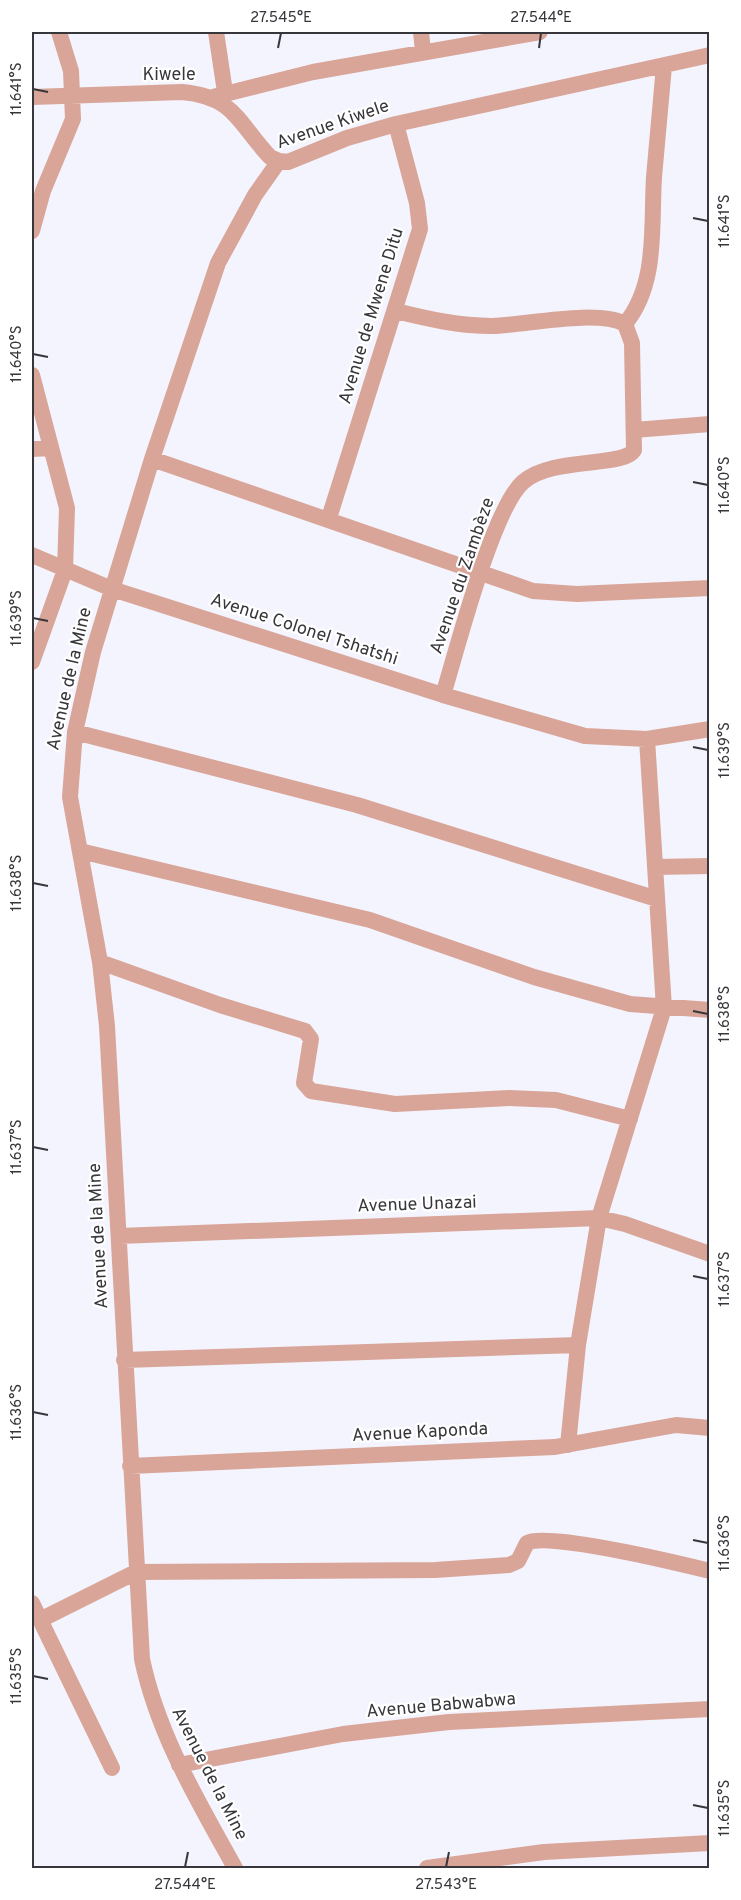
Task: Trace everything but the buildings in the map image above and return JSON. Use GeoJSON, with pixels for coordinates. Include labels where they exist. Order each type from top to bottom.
{"type":"FeatureCollection","features":[{"type":"Feature","properties":{"kind":"street"},"geometry":{"type":"LineString","coordinates":[[32,231],[43,191],[71,129],[74,97],[71,71],[59,32]]}},
{"type":"Feature","properties":{"kind":"street"},"geometry":{"type":"LineString","coordinates":[[216,32],[219,94],[313,72],[540,32]]}},
{"type":"Feature","properties":{"kind":"street"},"geometry":{"type":"LineString","coordinates":[[421,32],[423,52]]}},
{"type":"Feature","properties":{"kind":"street","name":"Avenue Kiwele"},"geometry":{"type":"LineString","coordinates":[[112,589],[152,459],[218,263],[255,195],[279,161],[297,160],[347,138],[396,124],[710,55]]}},
{"type":"Feature","properties":{"kind":"street"},"geometry":{"type":"LineString","coordinates":[[396,311],[446,323],[492,326],[604,317],[625,324],[636,310],[645,290],[650,257],[664,66]]}},
{"type":"Feature","properties":{"kind":"street","name":"Kiwele"},"geometry":{"type":"LineString","coordinates":[[32,97],[182,92],[219,94],[270,157],[279,161]]}},
{"type":"Feature","properties":{"kind":"street","name":"Avenue de Mwene Ditu"},"geometry":{"type":"LineString","coordinates":[[329,518],[420,230],[417,203],[396,124]]}},
{"type":"Feature","properties":{"kind":"street","name":"Avenue du Zambèze"},"geometry":{"type":"LineString","coordinates":[[443,695],[503,511],[523,482],[553,466],[629,456],[634,450],[632,343],[625,324]]}},
{"type":"Feature","properties":{"kind":"street"},"geometry":{"type":"LineString","coordinates":[[32,375],[67,508],[65,570],[32,662]]}},
{"type":"Feature","properties":{"kind":"street"},"geometry":{"type":"LineString","coordinates":[[634,430],[710,424]]}},
{"type":"Feature","properties":{"kind":"street"},"geometry":{"type":"LineString","coordinates":[[32,449],[51,448]]}},
{"type":"Feature","properties":{"kind":"street"},"geometry":{"type":"LineString","coordinates":[[152,459],[329,518],[481,573],[548,593],[710,588]]}},
{"type":"Feature","properties":{"kind":"street","name":"Avenue Colonel Tshatshi"},"geometry":{"type":"LineString","coordinates":[[32,555],[112,589],[443,695],[585,736],[648,739],[710,729]]}},
{"type":"Feature","properties":{"kind":"street","name":"Avenue de la Mine"},"geometry":{"type":"LineString","coordinates":[[112,589],[93,652],[75,732],[70,765],[70,797],[100,962],[107,1026],[136,1572],[146,1678],[159,1722],[179,1765],[235,1869]]}},
{"type":"Feature","properties":{"kind":"street"},"geometry":{"type":"LineString","coordinates":[[75,732],[357,806],[657,899]]}},
{"type":"Feature","properties":{"kind":"street"},"geometry":{"type":"LineString","coordinates":[[568,1445],[578,1346],[599,1218],[664,1008],[648,739]]}},
{"type":"Feature","properties":{"kind":"street"},"geometry":{"type":"LineString","coordinates":[[80,851],[370,920],[534,977],[630,1004],[710,1010]]}},
{"type":"Feature","properties":{"kind":"street"},"geometry":{"type":"LineString","coordinates":[[655,867],[710,866]]}},
{"type":"Feature","properties":{"kind":"street"},"geometry":{"type":"LineString","coordinates":[[100,962],[220,1005],[305,1031],[311,1039],[303,1080],[306,1088],[311,1091],[394,1104],[509,1098],[556,1100],[630,1119]]}},
{"type":"Feature","properties":{"kind":"street","name":"Avenue Unazai"},"geometry":{"type":"LineString","coordinates":[[119,1236],[599,1218],[625,1224],[710,1254]]}},
{"type":"Feature","properties":{"kind":"street"},"geometry":{"type":"LineString","coordinates":[[124,1360],[578,1346]]}},
{"type":"Feature","properties":{"kind":"street","name":"Avenue Kaponda"},"geometry":{"type":"LineString","coordinates":[[130,1466],[568,1445],[676,1425],[710,1428]]}},
{"type":"Feature","properties":{"kind":"street"},"geometry":{"type":"LineString","coordinates":[[40,1620],[136,1572],[435,1570],[509,1565],[518,1561],[527,1543],[540,1540],[574,1544],[710,1571]]}},
{"type":"Feature","properties":{"kind":"street"},"geometry":{"type":"LineString","coordinates":[[32,1603],[112,1768]]}},
{"type":"Feature","properties":{"kind":"street","name":"Avenue Babwabwa"},"geometry":{"type":"LineString","coordinates":[[179,1765],[343,1734],[449,1722],[710,1709]]}},
{"type":"Feature","properties":{"kind":"street"},"geometry":{"type":"LineString","coordinates":[[427,1869],[544,1852],[710,1843]]}}]}
